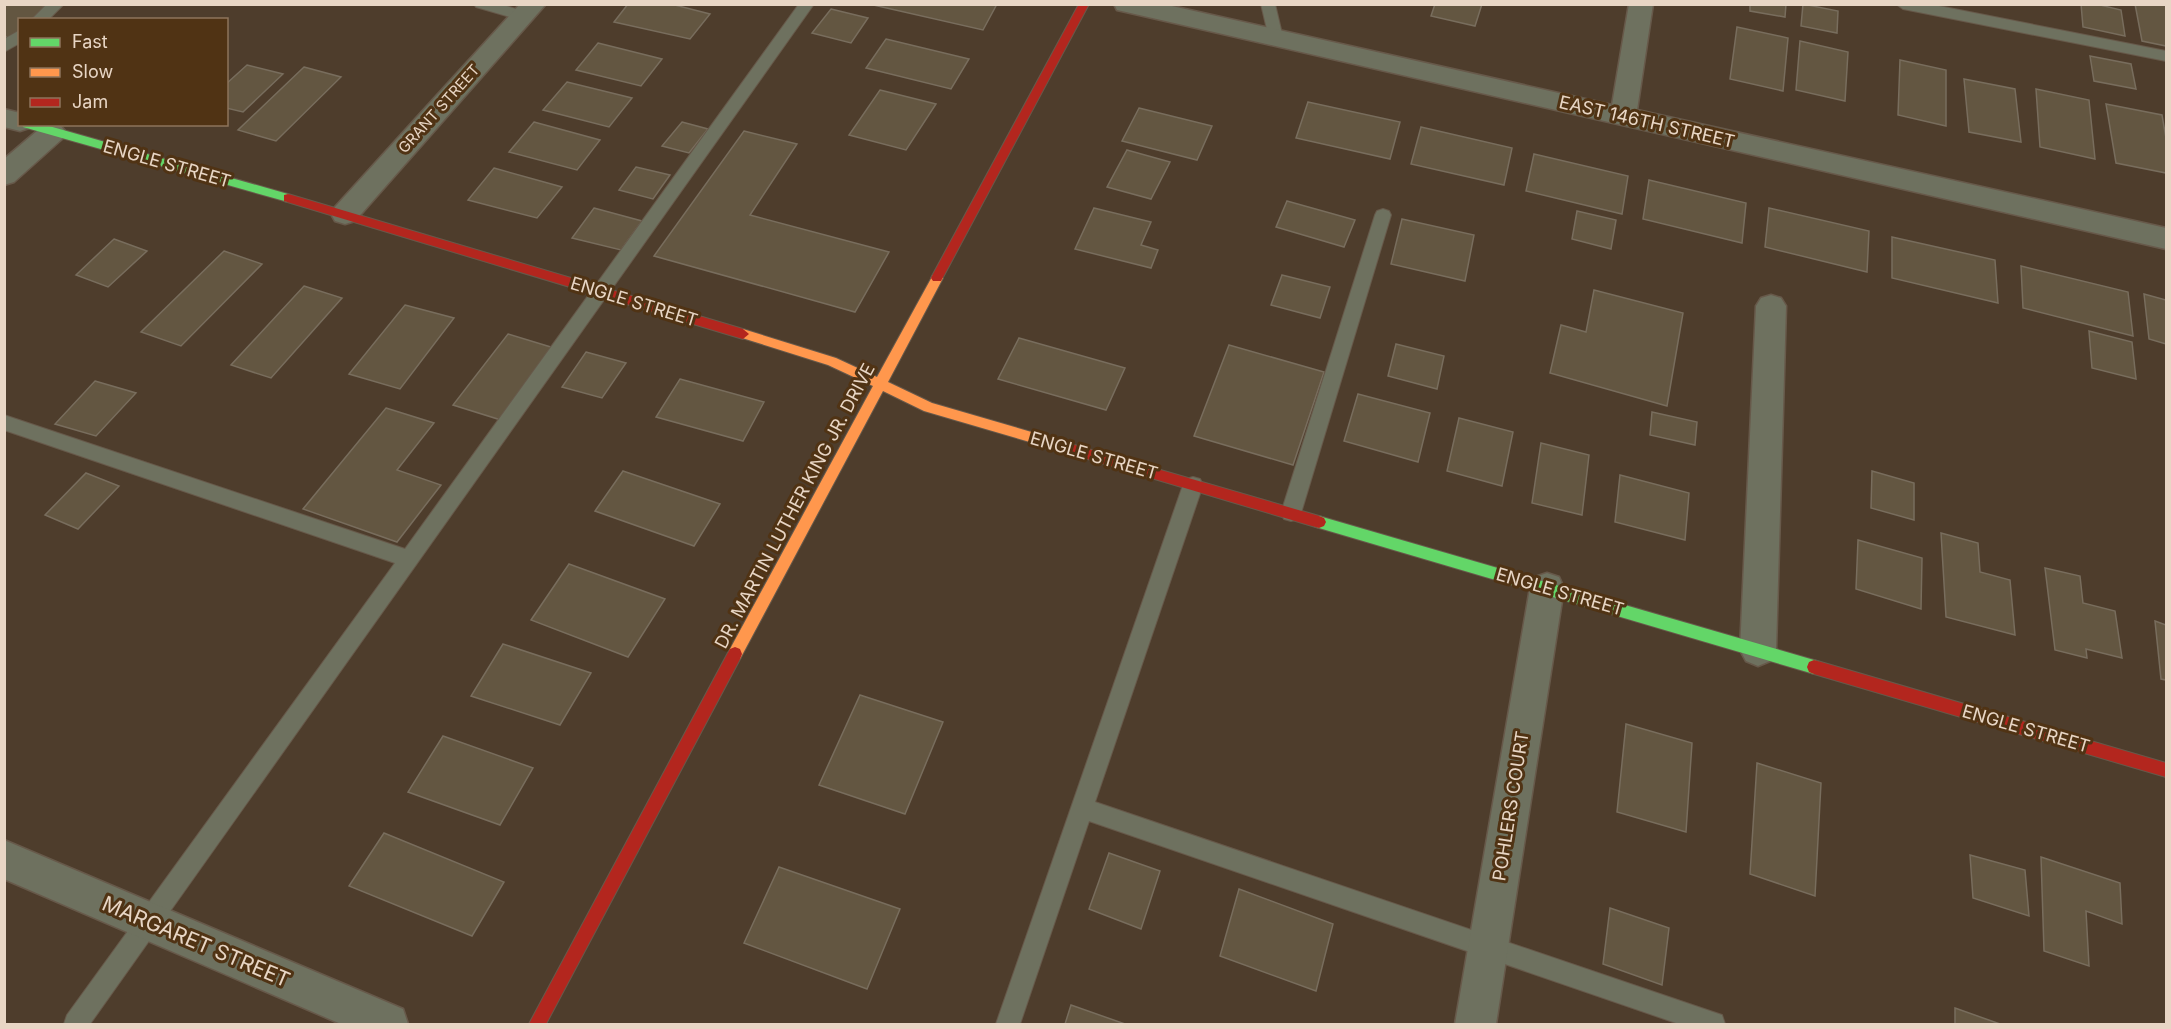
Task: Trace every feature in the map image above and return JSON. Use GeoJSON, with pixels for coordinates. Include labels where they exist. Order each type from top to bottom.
{"type":"FeatureCollection","features":[{"type":"Feature","properties":{"kind":"street","name":"DR. MARTIN LUTHER KING JR. DRIVE"},"geometry":{"type":"LineString","coordinates":[[537,1024],[1084,4]]}},
{"type":"Feature","properties":{"kind":"street","name":"EAST 146TH STREET"},"geometry":{"type":"LineString","coordinates":[[1126,4],[2166,239]]}},
{"type":"Feature","properties":{"kind":"street"},"geometry":{"type":"LineString","coordinates":[[1623,116],[1641,4]]}},
{"type":"Feature","properties":{"kind":"street","name":"GRANT STREET"},"geometry":{"type":"LineString","coordinates":[[345,214],[529,10]]}},
{"type":"Feature","properties":{"kind":"street","name":"ENGLE STREET"},"geometry":{"type":"LineString","coordinates":[[34,126],[345,214],[832,361],[929,407],[2166,770]]}},
{"type":"Feature","properties":{"kind":"street"},"geometry":{"type":"LineString","coordinates":[[4,175],[53,132]]}},
{"type":"Feature","properties":{"kind":"street"},"geometry":{"type":"LineString","coordinates":[[1758,650],[1772,306]]}},
{"type":"Feature","properties":{"kind":"street","name":"POHLERS COURT"},"geometry":{"type":"LineString","coordinates":[[1475,1024],[1548,588]]}},
{"type":"Feature","properties":{"kind":"street","name":"MARGARET STREET"},"geometry":{"type":"LineString","coordinates":[[4,859],[388,1024]]}},
{"type":"Feature","properties":{"kind":"lane"},"geometry":{"type":"LineString","coordinates":[[40,18],[57,4]]}},
{"type":"Feature","properties":{"kind":"lane"},"geometry":{"type":"LineString","coordinates":[[482,4],[529,10]]}},
{"type":"Feature","properties":{"kind":"lane"},"geometry":{"type":"LineString","coordinates":[[76,1024],[807,4]]}},
{"type":"Feature","properties":{"kind":"lane"},"geometry":{"type":"LineString","coordinates":[[1268,4],[1276,38]]}},
{"type":"Feature","properties":{"kind":"lane"},"geometry":{"type":"LineString","coordinates":[[1903,4],[1966,11],[2166,56]]}},
{"type":"Feature","properties":{"kind":"lane"},"geometry":{"type":"LineString","coordinates":[[4,47],[18,36]]}},
{"type":"Feature","properties":{"kind":"lane"},"geometry":{"type":"LineString","coordinates":[[1291,513],[1383,216]]}},
{"type":"Feature","properties":{"kind":"lane"},"geometry":{"type":"LineString","coordinates":[[4,422],[409,559]]}},
{"type":"Feature","properties":{"kind":"lane"},"geometry":{"type":"LineString","coordinates":[[1008,1024],[1193,485]]}},
{"type":"Feature","properties":{"kind":"lane"},"geometry":{"type":"LineString","coordinates":[[1082,808],[1713,1024]]}},
{"type":"Feature","properties":{"kind":"building"},"geometry":{"type":"Polygon","coordinates":[[[8,4],[38,4],[51,8],[39,18],[18,18],[18,36],[14,39],[4,36],[4,7],[8,4]]]}},
{"type":"Feature","properties":{"kind":"building"},"geometry":{"type":"Polygon","coordinates":[[[628,4],[671,4],[710,14],[690,39],[614,22],[628,4]]]}},
{"type":"Feature","properties":{"kind":"building"},"geometry":{"type":"Polygon","coordinates":[[[869,4],[997,4],[983,30],[869,4]]]}},
{"type":"Feature","properties":{"kind":"building"},"geometry":{"type":"Polygon","coordinates":[[[1435,4],[1482,4],[1475,26],[1431,16],[1435,4]]]}},
{"type":"Feature","properties":{"kind":"building"},"geometry":{"type":"Polygon","coordinates":[[[1750,4],[1786,4],[1785,17],[1750,11],[1750,4]]]}},
{"type":"Feature","properties":{"kind":"building"},"geometry":{"type":"Polygon","coordinates":[[[1803,4],[1838,11],[1837,33],[1801,26],[1803,4]]]}},
{"type":"Feature","properties":{"kind":"building"},"geometry":{"type":"Polygon","coordinates":[[[2081,4],[2096,4],[2121,10],[2125,36],[2083,27],[2081,4]]]}},
{"type":"Feature","properties":{"kind":"building"},"geometry":{"type":"Polygon","coordinates":[[[2135,4],[2166,4],[2166,46],[2142,41],[2135,4]]]}},
{"type":"Feature","properties":{"kind":"building"},"geometry":{"type":"Polygon","coordinates":[[[831,9],[868,18],[851,43],[812,33],[831,9]]]}},
{"type":"Feature","properties":{"kind":"building"},"geometry":{"type":"Polygon","coordinates":[[[1737,27],[1788,38],[1783,91],[1730,79],[1737,27]]]}},
{"type":"Feature","properties":{"kind":"building"},"geometry":{"type":"Polygon","coordinates":[[[886,39],[969,59],[951,89],[866,68],[886,39]]]}},
{"type":"Feature","properties":{"kind":"building"},"geometry":{"type":"Polygon","coordinates":[[[1800,41],[1848,52],[1845,101],[1796,90],[1800,41]]]}},
{"type":"Feature","properties":{"kind":"building"},"geometry":{"type":"Polygon","coordinates":[[[598,43],[662,59],[641,86],[576,70],[598,43]]]}},
{"type":"Feature","properties":{"kind":"building"},"geometry":{"type":"Polygon","coordinates":[[[2090,56],[2131,64],[2136,89],[2094,81],[2090,56]]]}},
{"type":"Feature","properties":{"kind":"building"},"geometry":{"type":"Polygon","coordinates":[[[1900,60],[1946,70],[1946,126],[1898,115],[1900,60]]]}},
{"type":"Feature","properties":{"kind":"building"},"geometry":{"type":"Polygon","coordinates":[[[247,65],[283,74],[243,112],[228,108],[228,82],[247,65]]]}},
{"type":"Feature","properties":{"kind":"building"},"geometry":{"type":"Polygon","coordinates":[[[304,67],[341,77],[276,141],[238,130],[304,67]]]}},
{"type":"Feature","properties":{"kind":"building"},"geometry":{"type":"Polygon","coordinates":[[[1964,79],[2015,89],[2021,142],[1969,132],[1964,79]]]}},
{"type":"Feature","properties":{"kind":"building"},"geometry":{"type":"Polygon","coordinates":[[[567,82],[632,98],[609,127],[543,110],[567,82]]]}},
{"type":"Feature","properties":{"kind":"building"},"geometry":{"type":"Polygon","coordinates":[[[2036,89],[2089,100],[2095,159],[2040,147],[2036,89]]]}},
{"type":"Feature","properties":{"kind":"building"},"geometry":{"type":"Polygon","coordinates":[[[880,90],[936,104],[906,150],[849,135],[880,90]]]}},
{"type":"Feature","properties":{"kind":"building"},"geometry":{"type":"Polygon","coordinates":[[[1308,102],[1400,122],[1390,159],[1296,138],[1308,102]]]}},
{"type":"Feature","properties":{"kind":"building"},"geometry":{"type":"Polygon","coordinates":[[[2106,104],[2162,115],[2166,138],[2166,173],[2116,163],[2106,104]]]}},
{"type":"Feature","properties":{"kind":"building"},"geometry":{"type":"Polygon","coordinates":[[[1139,108],[1212,126],[1197,160],[1122,141],[1139,108]]]}},
{"type":"Feature","properties":{"kind":"building"},"geometry":{"type":"Polygon","coordinates":[[[534,122],[600,140],[577,170],[509,152],[534,122]]]}},
{"type":"Feature","properties":{"kind":"building"},"geometry":{"type":"Polygon","coordinates":[[[682,122],[708,129],[689,153],[662,146],[682,122]]]}},
{"type":"Feature","properties":{"kind":"building"},"geometry":{"type":"Polygon","coordinates":[[[1421,127],[1512,148],[1504,185],[1411,164],[1421,127]]]}},
{"type":"Feature","properties":{"kind":"building"},"geometry":{"type":"Polygon","coordinates":[[[744,131],[797,144],[750,215],[889,252],[855,312],[654,256],[744,131]]]}},
{"type":"Feature","properties":{"kind":"building"},"geometry":{"type":"Polygon","coordinates":[[[1127,150],[1170,162],[1151,199],[1107,187],[1127,150]]]}},
{"type":"Feature","properties":{"kind":"building"},"geometry":{"type":"Polygon","coordinates":[[[1534,154],[1628,176],[1622,214],[1526,191],[1534,154]]]}},
{"type":"Feature","properties":{"kind":"building"},"geometry":{"type":"Polygon","coordinates":[[[636,167],[670,175],[653,199],[619,190],[636,167]]]}},
{"type":"Feature","properties":{"kind":"building"},"geometry":{"type":"Polygon","coordinates":[[[494,168],[562,187],[537,218],[468,200],[494,168]]]}},
{"type":"Feature","properties":{"kind":"building"},"geometry":{"type":"Polygon","coordinates":[[[1649,180],[1746,203],[1742,243],[1643,219],[1649,180]]]}},
{"type":"Feature","properties":{"kind":"building"},"geometry":{"type":"Polygon","coordinates":[[[1287,201],[1355,220],[1344,247],[1276,227],[1287,201]]]}},
{"type":"Feature","properties":{"kind":"building"},"geometry":{"type":"Polygon","coordinates":[[[594,208],[642,221],[621,250],[572,238],[594,208]]]}},
{"type":"Feature","properties":{"kind":"building"},"geometry":{"type":"Polygon","coordinates":[[[1094,208],[1151,222],[1141,245],[1158,250],[1151,268],[1075,249],[1094,208]]]}},
{"type":"Feature","properties":{"kind":"building"},"geometry":{"type":"Polygon","coordinates":[[[1769,208],[1869,231],[1867,272],[1765,247],[1769,208]]]}},
{"type":"Feature","properties":{"kind":"building"},"geometry":{"type":"Polygon","coordinates":[[[1577,211],[1616,220],[1611,249],[1572,239],[1577,211]]]}},
{"type":"Feature","properties":{"kind":"building"},"geometry":{"type":"Polygon","coordinates":[[[1402,219],[1474,235],[1465,281],[1391,264],[1402,219]]]}},
{"type":"Feature","properties":{"kind":"building"},"geometry":{"type":"Polygon","coordinates":[[[1892,237],[1995,260],[1998,303],[1892,278],[1892,237]]]}},
{"type":"Feature","properties":{"kind":"building"},"geometry":{"type":"Polygon","coordinates":[[[114,239],[147,251],[108,287],[76,275],[114,239]]]}},
{"type":"Feature","properties":{"kind":"building"},"geometry":{"type":"Polygon","coordinates":[[[224,251],[262,264],[181,346],[141,332],[224,251]]]}},
{"type":"Feature","properties":{"kind":"building"},"geometry":{"type":"Polygon","coordinates":[[[2021,266],[2128,292],[2133,336],[2023,308],[2021,266]]]}},
{"type":"Feature","properties":{"kind":"building"},"geometry":{"type":"Polygon","coordinates":[[[1282,275],[1330,287],[1320,318],[1271,305],[1282,275]]]}},
{"type":"Feature","properties":{"kind":"building"},"geometry":{"type":"Polygon","coordinates":[[[304,286],[342,298],[271,378],[231,365],[304,286]]]}},
{"type":"Feature","properties":{"kind":"building"},"geometry":{"type":"Polygon","coordinates":[[[1594,290],[1683,313],[1667,406],[1550,373],[1561,325],[1586,332],[1594,290]]]}},
{"type":"Feature","properties":{"kind":"building"},"geometry":{"type":"Polygon","coordinates":[[[2144,294],[2166,300],[2166,344],[2149,339],[2144,294]]]}},
{"type":"Feature","properties":{"kind":"building"},"geometry":{"type":"Polygon","coordinates":[[[405,305],[454,318],[400,389],[349,374],[405,305]]]}},
{"type":"Feature","properties":{"kind":"building"},"geometry":{"type":"Polygon","coordinates":[[[2089,331],[2132,342],[2136,379],[2092,368],[2089,331]]]}},
{"type":"Feature","properties":{"kind":"building"},"geometry":{"type":"Polygon","coordinates":[[[508,334],[554,348],[501,420],[453,405],[508,334]]]}},
{"type":"Feature","properties":{"kind":"building"},"geometry":{"type":"Polygon","coordinates":[[[1019,338],[1125,368],[1106,410],[998,379],[1019,338]]]}},
{"type":"Feature","properties":{"kind":"building"},"geometry":{"type":"Polygon","coordinates":[[[1396,344],[1444,356],[1437,389],[1388,376],[1396,344]]]}},
{"type":"Feature","properties":{"kind":"building"},"geometry":{"type":"Polygon","coordinates":[[[1229,345],[1324,372],[1293,465],[1194,436],[1229,345]]]}},
{"type":"Feature","properties":{"kind":"building"},"geometry":{"type":"Polygon","coordinates":[[[586,352],[626,363],[602,398],[562,387],[586,352]]]}},
{"type":"Feature","properties":{"kind":"building"},"geometry":{"type":"Polygon","coordinates":[[[680,379],[764,402],[743,441],[656,417],[680,379]]]}},
{"type":"Feature","properties":{"kind":"building"},"geometry":{"type":"Polygon","coordinates":[[[95,381],[136,393],[96,436],[55,424],[95,381]]]}},
{"type":"Feature","properties":{"kind":"building"},"geometry":{"type":"Polygon","coordinates":[[[1358,394],[1430,413],[1418,462],[1344,441],[1358,394]]]}},
{"type":"Feature","properties":{"kind":"building"},"geometry":{"type":"Polygon","coordinates":[[[386,408],[434,423],[397,470],[441,485],[397,542],[303,509],[386,408]]]}},
{"type":"Feature","properties":{"kind":"building"},"geometry":{"type":"Polygon","coordinates":[[[1652,412],[1697,422],[1695,445],[1650,435],[1652,412]]]}},
{"type":"Feature","properties":{"kind":"building"},"geometry":{"type":"Polygon","coordinates":[[[1459,418],[1513,432],[1502,486],[1447,471],[1459,418]]]}},
{"type":"Feature","properties":{"kind":"building"},"geometry":{"type":"Polygon","coordinates":[[[1541,443],[1589,455],[1582,515],[1532,503],[1541,443]]]}},
{"type":"Feature","properties":{"kind":"building"},"geometry":{"type":"Polygon","coordinates":[[[623,471],[720,504],[694,546],[595,511],[623,471]]]}},
{"type":"Feature","properties":{"kind":"building"},"geometry":{"type":"Polygon","coordinates":[[[1872,471],[1914,483],[1914,520],[1871,508],[1872,471]]]}},
{"type":"Feature","properties":{"kind":"building"},"geometry":{"type":"Polygon","coordinates":[[[86,473],[119,486],[78,529],[45,515],[86,473]]]}},
{"type":"Feature","properties":{"kind":"building"},"geometry":{"type":"Polygon","coordinates":[[[1620,475],[1689,493],[1685,540],[1615,522],[1620,475]]]}},
{"type":"Feature","properties":{"kind":"building"},"geometry":{"type":"Polygon","coordinates":[[[1941,533],[1978,543],[1980,572],[2010,580],[2015,635],[1946,617],[1941,533]]]}},
{"type":"Feature","properties":{"kind":"building"},"geometry":{"type":"Polygon","coordinates":[[[1858,540],[1922,558],[1921,609],[1856,589],[1858,540]]]}},
{"type":"Feature","properties":{"kind":"building"},"geometry":{"type":"Polygon","coordinates":[[[569,564],[665,599],[628,657],[531,620],[569,564]]]}},
{"type":"Feature","properties":{"kind":"building"},"geometry":{"type":"Polygon","coordinates":[[[2045,568],[2080,576],[2083,603],[2115,611],[2122,658],[2086,649],[2087,658],[2055,650],[2045,568]]]}},
{"type":"Feature","properties":{"kind":"building"},"geometry":{"type":"Polygon","coordinates":[[[2155,621],[2166,625],[2166,680],[2161,679],[2155,621]]]}},
{"type":"Feature","properties":{"kind":"building"},"geometry":{"type":"Polygon","coordinates":[[[503,644],[591,673],[560,725],[471,696],[503,644]]]}},
{"type":"Feature","properties":{"kind":"building"},"geometry":{"type":"Polygon","coordinates":[[[860,695],[943,722],[905,814],[819,785],[860,695]]]}},
{"type":"Feature","properties":{"kind":"building"},"geometry":{"type":"Polygon","coordinates":[[[1626,724],[1692,743],[1686,832],[1617,812],[1626,724]]]}},
{"type":"Feature","properties":{"kind":"building"},"geometry":{"type":"Polygon","coordinates":[[[443,736],[533,768],[500,825],[408,792],[443,736]]]}},
{"type":"Feature","properties":{"kind":"building"},"geometry":{"type":"Polygon","coordinates":[[[1757,763],[1821,783],[1815,896],[1750,874],[1757,763]]]}},
{"type":"Feature","properties":{"kind":"building"},"geometry":{"type":"Polygon","coordinates":[[[384,833],[504,882],[472,936],[349,886],[384,833]]]}},
{"type":"Feature","properties":{"kind":"building"},"geometry":{"type":"Polygon","coordinates":[[[1109,853],[1160,871],[1141,929],[1089,909],[1109,853]]]}},
{"type":"Feature","properties":{"kind":"building"},"geometry":{"type":"Polygon","coordinates":[[[1970,855],[2025,870],[2029,916],[1973,898],[1970,855]]]}},
{"type":"Feature","properties":{"kind":"building"},"geometry":{"type":"Polygon","coordinates":[[[2041,857],[2120,883],[2122,924],[2086,911],[2089,966],[2044,951],[2041,857]]]}},
{"type":"Feature","properties":{"kind":"building"},"geometry":{"type":"Polygon","coordinates":[[[779,867],[900,909],[867,989],[744,943],[779,867]]]}},
{"type":"Feature","properties":{"kind":"building"},"geometry":{"type":"Polygon","coordinates":[[[1239,889],[1333,924],[1316,991],[1220,956],[1239,889]]]}},
{"type":"Feature","properties":{"kind":"building"},"geometry":{"type":"Polygon","coordinates":[[[1610,908],[1669,928],[1662,985],[1603,964],[1610,908]]]}},
{"type":"Feature","properties":{"kind":"building"},"geometry":{"type":"Polygon","coordinates":[[[1071,1005],[1125,1024],[1065,1024],[1071,1005]]]}},
{"type":"Feature","properties":{"kind":"building"},"geometry":{"type":"Polygon","coordinates":[[[1955,1008],[2000,1024],[1955,1024],[1955,1008]]]}},
{"type":"Feature","properties":{"kind":"traffic: fast"},"geometry":{"type":"LineString","coordinates":[[34,126],[288,198]]}},
{"type":"Feature","properties":{"kind":"traffic: fast"},"geometry":{"type":"LineString","coordinates":[[1319,522],[1814,667]]}},
{"type":"Feature","properties":{"kind":"traffic: slow"},"geometry":{"type":"LineString","coordinates":[[735,654],[937,278]]}},
{"type":"Feature","properties":{"kind":"traffic: slow"},"geometry":{"type":"LineString","coordinates":[[743,334],[832,361],[929,407],[1064,447]]}},
{"type":"Feature","properties":{"kind":"traffic: jam"},"geometry":{"type":"LineString","coordinates":[[937,278],[1084,4]]}},
{"type":"Feature","properties":{"kind":"traffic: jam"},"geometry":{"type":"LineString","coordinates":[[288,198],[743,334]]}},
{"type":"Feature","properties":{"kind":"traffic: jam"},"geometry":{"type":"LineString","coordinates":[[1064,447],[1319,522]]}},
{"type":"Feature","properties":{"kind":"traffic: jam"},"geometry":{"type":"LineString","coordinates":[[537,1024],[735,654]]}},
{"type":"Feature","properties":{"kind":"traffic: jam"},"geometry":{"type":"LineString","coordinates":[[1814,667],[2166,770]]}}]}
